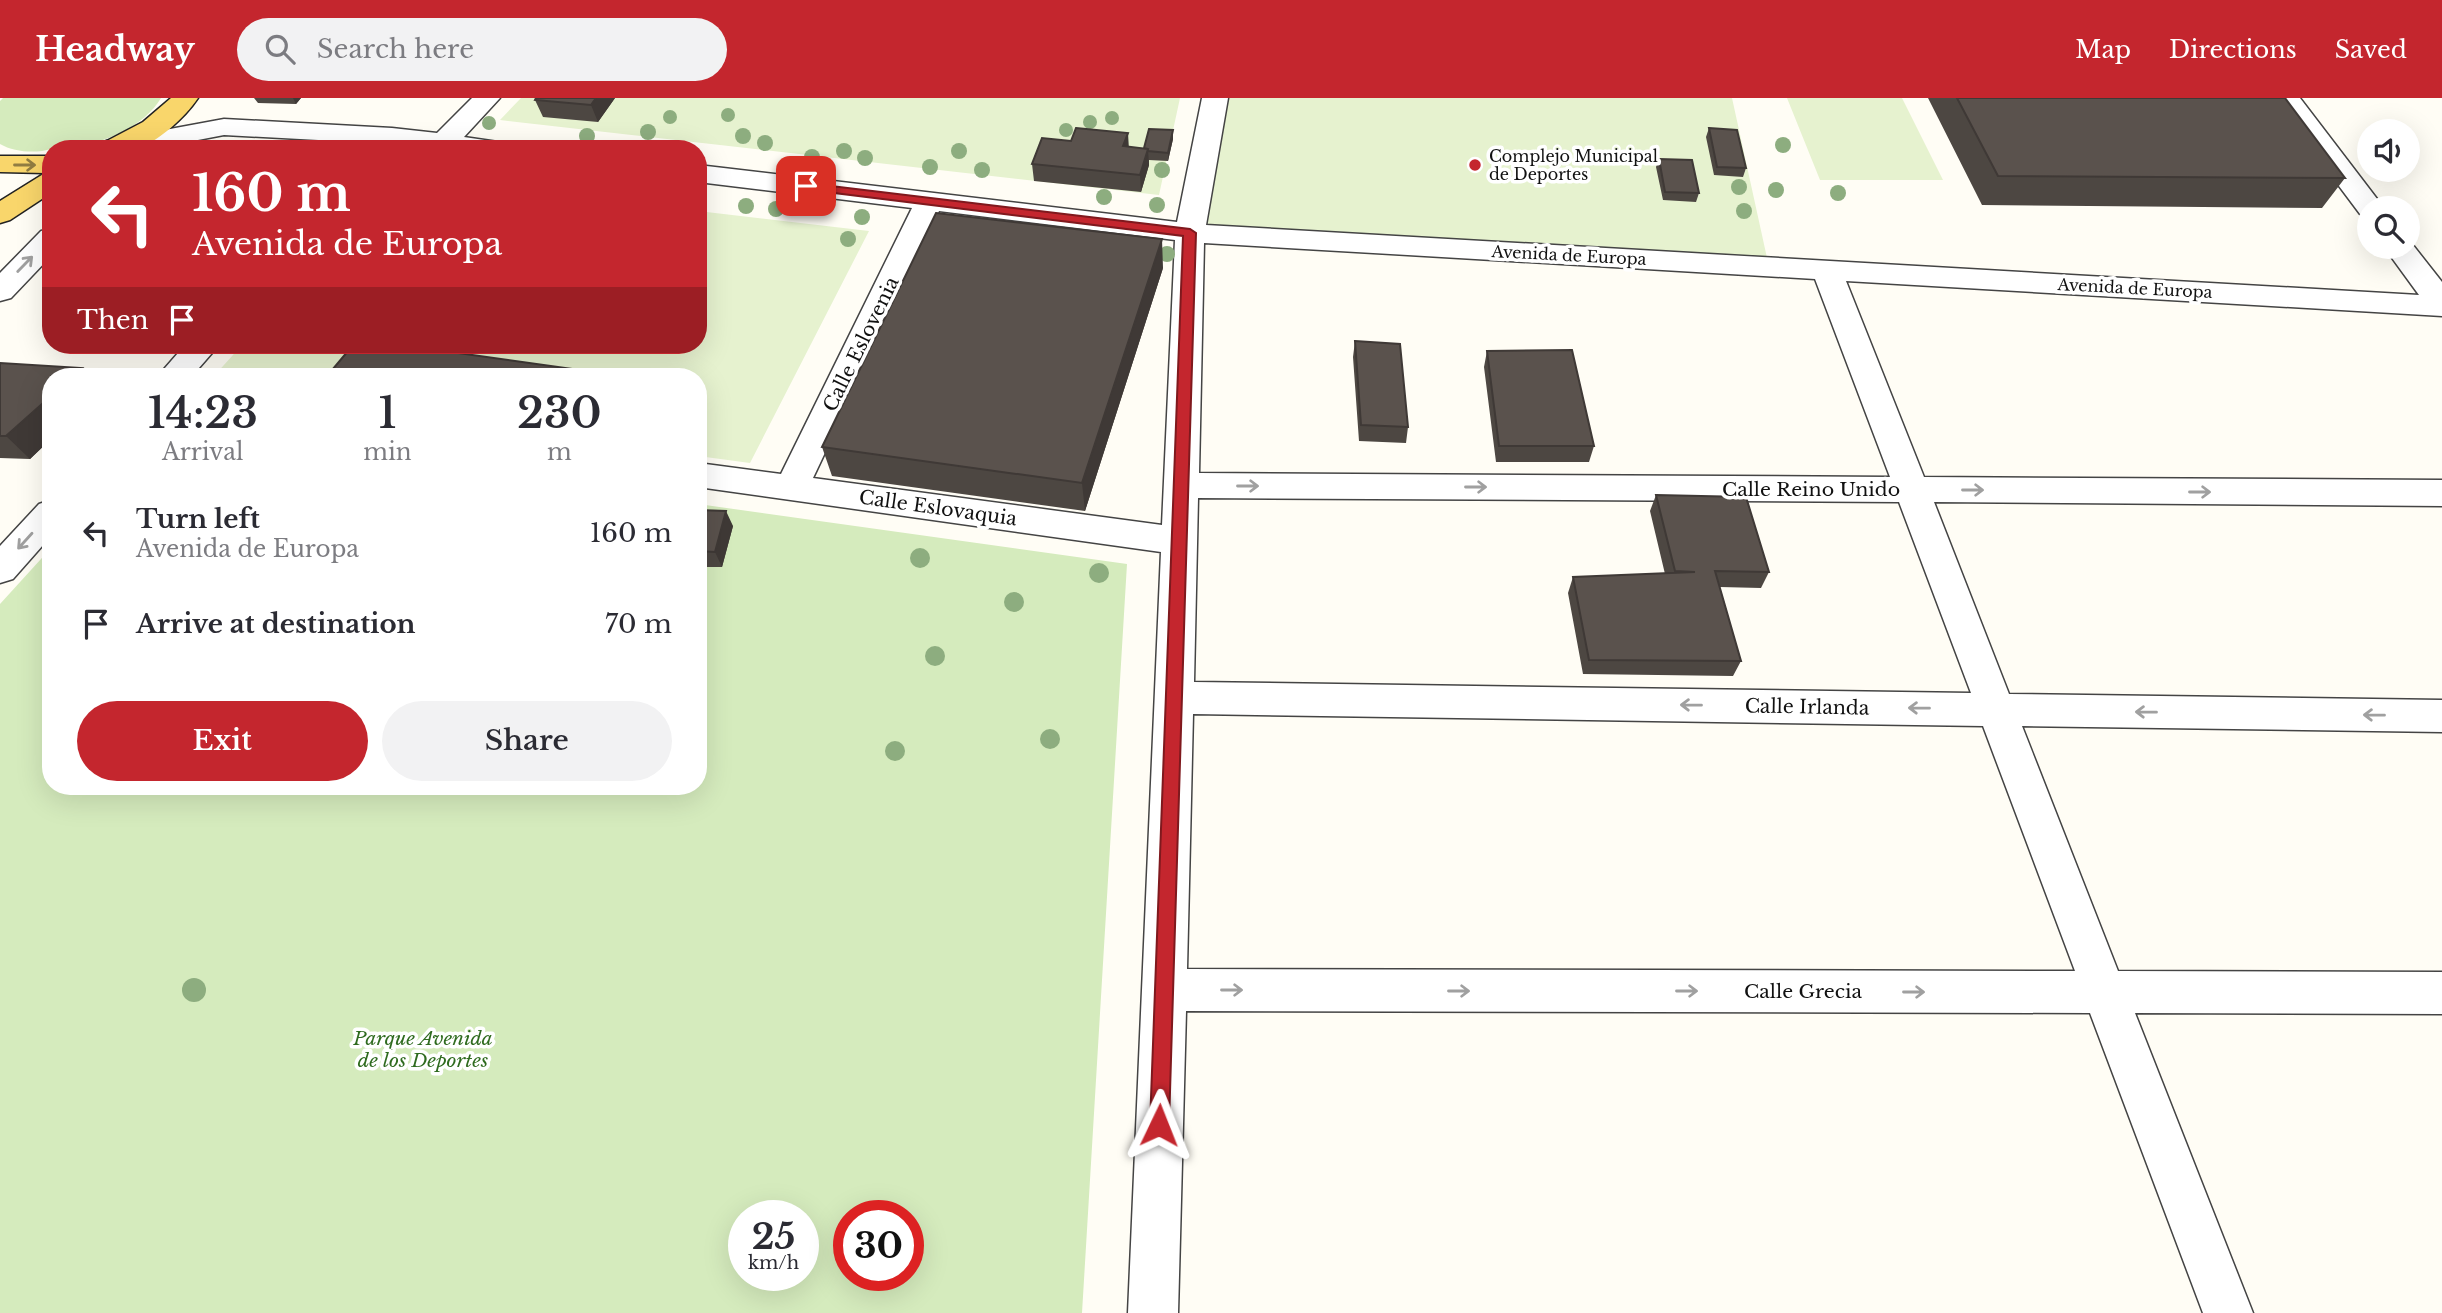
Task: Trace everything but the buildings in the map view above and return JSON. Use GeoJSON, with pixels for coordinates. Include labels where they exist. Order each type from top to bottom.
{"type":"FeatureCollection","features":[{"type":"Feature","properties":{"kind":"main road"},"geometry":{"type":"LineString","coordinates":[[133,140],[170,116],[187,98]]}},
{"type":"Feature","properties":{"kind":"main road"},"geometry":{"type":"LineString","coordinates":[[0,164],[42,165]]}},
{"type":"Feature","properties":{"kind":"main road"},"geometry":{"type":"LineString","coordinates":[[0,215],[42,186]]}},
{"type":"Feature","properties":{"kind":"street"},"geometry":{"type":"LineString","coordinates":[[187,98],[190,110],[201,119],[223,127],[364,140]]}},
{"type":"Feature","properties":{"kind":"street"},"geometry":{"type":"LineString","coordinates":[[446,140],[487,98]]}},
{"type":"Feature","properties":{"kind":"street"},"geometry":{"type":"LineString","coordinates":[[1153,1313],[1190,233],[1215,98]]}},
{"type":"Feature","properties":{"kind":"street"},"geometry":{"type":"LineString","coordinates":[[2286,98],[2361,196]]}},
{"type":"Feature","properties":{"kind":"street"},"geometry":{"type":"LineString","coordinates":[[166,140],[223,127]]}},
{"type":"Feature","properties":{"kind":"street","name":"Avenida de Europa"},"geometry":{"type":"LineString","coordinates":[[707,174],[1190,233],[2442,304]]}},
{"type":"Feature","properties":{"kind":"street","name":"Calle Eslovenia"},"geometry":{"type":"LineString","coordinates":[[792,488],[930,201]]}},
{"type":"Feature","properties":{"kind":"street"},"geometry":{"type":"LineString","coordinates":[[0,291],[42,247]]}},
{"type":"Feature","properties":{"kind":"street"},"geometry":{"type":"LineString","coordinates":[[2408,259],[2442,304]]}},
{"type":"Feature","properties":{"kind":"street"},"geometry":{"type":"LineString","coordinates":[[1827,270],[2228,1313]]}},
{"type":"Feature","properties":{"kind":"street"},"geometry":{"type":"LineString","coordinates":[[181,368],[195,354]]}},
{"type":"Feature","properties":{"kind":"street","name":"Calle Eslovaquia"},"geometry":{"type":"LineString","coordinates":[[707,476],[1178,541]]}},
{"type":"Feature","properties":{"kind":"street","name":"Calle Reino Unido"},"geometry":{"type":"LineString","coordinates":[[1180,485],[2442,493]]}},
{"type":"Feature","properties":{"kind":"street"},"geometry":{"type":"LineString","coordinates":[[0,569],[42,523]]}},
{"type":"Feature","properties":{"kind":"street","name":"Calle Irlanda"},"geometry":{"type":"LineString","coordinates":[[1173,698],[2442,716]]}},
{"type":"Feature","properties":{"kind":"street","name":"Calle Grecia"},"geometry":{"type":"LineString","coordinates":[[1164,990],[2442,993]]}},
{"type":"Feature","properties":{"kind":"green space"},"geometry":{"type":"Polygon","coordinates":[[[3,98],[161,98],[145,117],[123,132],[103,140],[42,140],[42,151],[33,152],[19,151],[0,144],[0,101],[3,98]]]}},
{"type":"Feature","properties":{"kind":"green space"},"geometry":{"type":"Polygon","coordinates":[[[521,98],[1180,98],[1159,195],[707,144],[707,140],[676,140],[500,120],[521,98]]]}},
{"type":"Feature","properties":{"kind":"green space","name":"Complejo Municipal de Deportes"},"geometry":{"type":"Polygon","coordinates":[[[1215,98],[1732,98],[1769,267],[1190,233],[1215,98]]]}},
{"type":"Feature","properties":{"kind":"green space"},"geometry":{"type":"Polygon","coordinates":[[[1787,98],[1902,98],[1943,180],[1820,180],[1787,98]]]}},
{"type":"Feature","properties":{"kind":"green space"},"geometry":{"type":"Polygon","coordinates":[[[707,212],[869,231],[750,463],[707,457],[707,368],[221,368],[234,354],[707,354],[707,212]]]}},
{"type":"Feature","properties":{"kind":"green space","name":"Parque Avenida de los Deportes"},"geometry":{"type":"Polygon","coordinates":[[[707,505],[1127,564],[1082,1313],[0,1313],[0,604],[42,558],[42,795],[707,795],[707,505]]]}},
{"type":"Feature","properties":{"kind":"place","name":"Complejo Municipal de Deportes"},"geometry":{"type":"Point","coordinates":[1475,165]}},
{"type":"Feature","properties":{"kind":"route"},"geometry":{"type":"LineString","coordinates":[[806,186],[1190,233],[1159,1125]]}}]}
